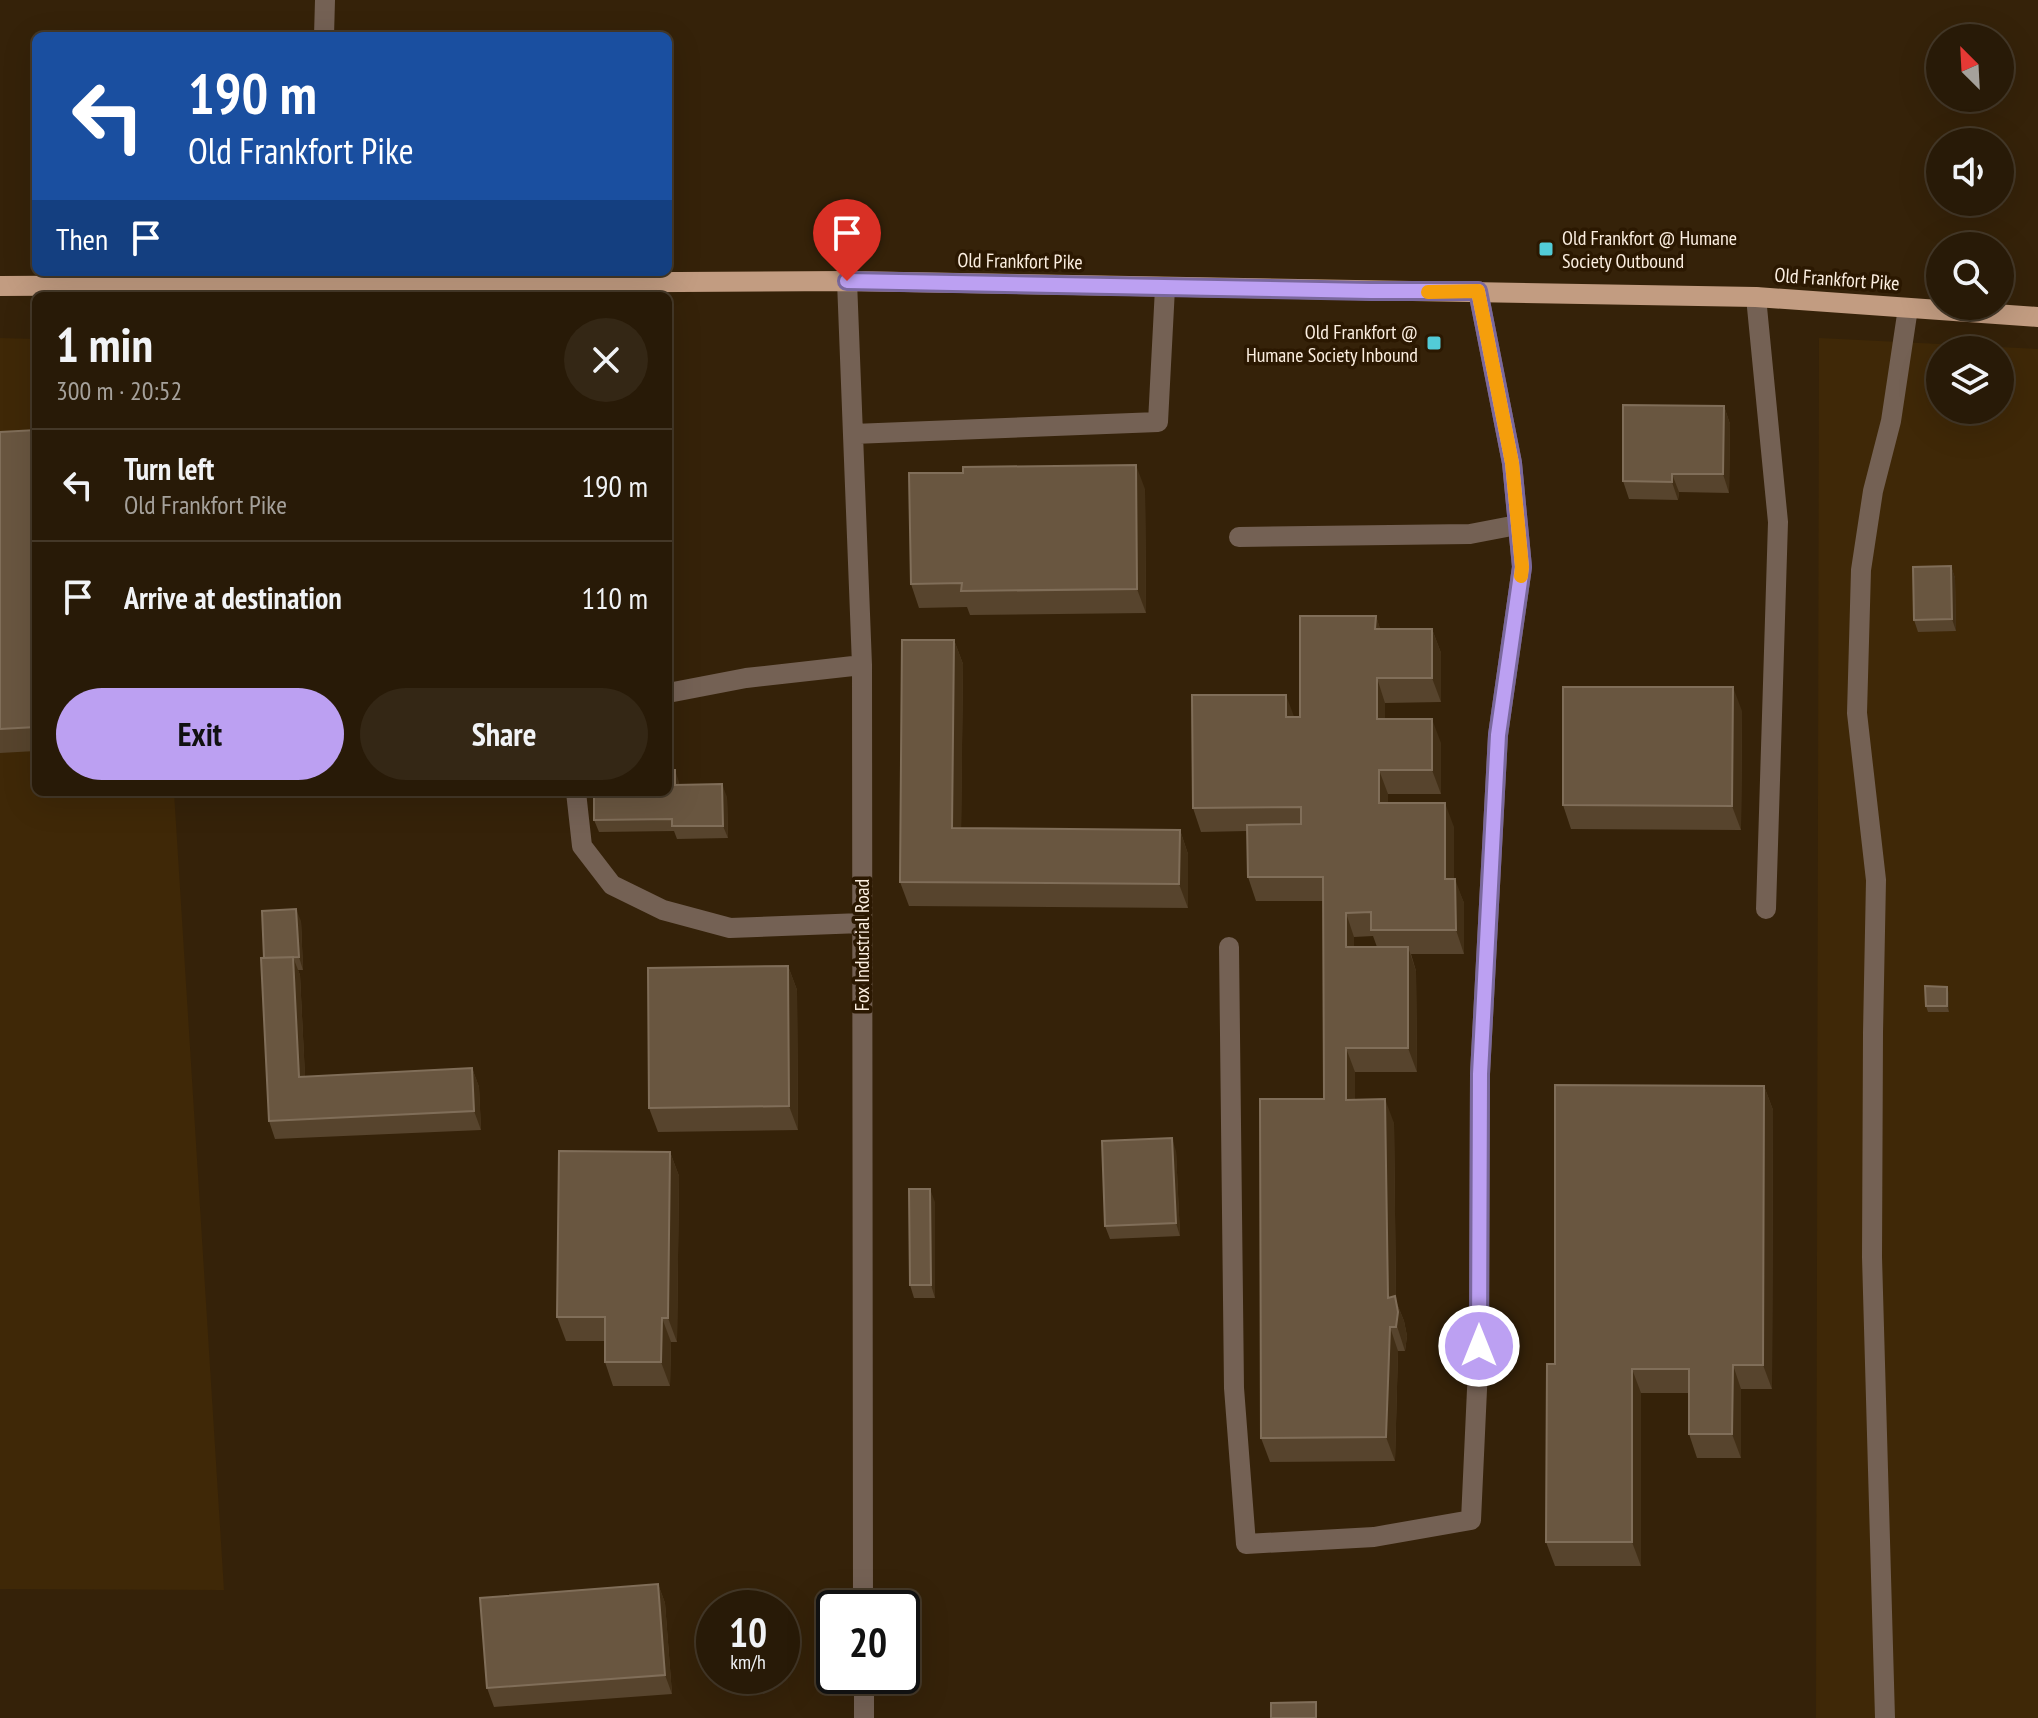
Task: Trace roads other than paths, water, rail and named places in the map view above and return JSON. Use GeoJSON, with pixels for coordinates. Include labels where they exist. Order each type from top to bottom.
{"type":"FeatureCollection","features":[{"type":"Feature","properties":{"kind":"main road","name":"Old Frankfort Pike"},"geometry":{"type":"LineString","coordinates":[[0,286],[321,278],[418,290],[847,281],[1756,297],[2038,317]]}},
{"type":"Feature","properties":{"kind":"street"},"geometry":{"type":"LineString","coordinates":[[324,32],[325,0]]}},
{"type":"Feature","properties":{"kind":"street","name":"Fox Industrial Road"},"geometry":{"type":"LineString","coordinates":[[847,281],[862,665],[863,1590]]}},
{"type":"Feature","properties":{"kind":"street"},"geometry":{"type":"LineString","coordinates":[[853,434],[1158,422],[1165,288]]}},
{"type":"Feature","properties":{"kind":"street"},"geometry":{"type":"LineString","coordinates":[[1229,947],[1234,1388],[1246,1544],[1374,1537],[1471,1520],[1479,1346],[1480,1074],[1498,735],[1522,567],[1512,463],[1478,291]]}},
{"type":"Feature","properties":{"kind":"street"},"geometry":{"type":"LineString","coordinates":[[1756,297],[1778,522],[1766,909]]}},
{"type":"Feature","properties":{"kind":"street"},"geometry":{"type":"LineString","coordinates":[[1885,1718],[1872,1257],[1876,880],[1857,713],[1861,570],[1873,491],[1891,421],[1908,308]]}},
{"type":"Feature","properties":{"kind":"street"},"geometry":{"type":"LineString","coordinates":[[1239,537],[1470,534],[1517,525]]}},
{"type":"Feature","properties":{"kind":"street"},"geometry":{"type":"LineString","coordinates":[[672,692],[746,678],[862,665]]}},
{"type":"Feature","properties":{"kind":"street"},"geometry":{"type":"LineString","coordinates":[[576,796],[582,846],[612,885],[663,910],[730,928],[862,923]]}},
{"type":"Feature","properties":{"kind":"street"},"geometry":{"type":"LineString","coordinates":[[864,1694],[864,1718]]}},
{"type":"Feature","properties":{"kind":"place","name":"Old Frankfort @ Humane Society Outbound"},"geometry":{"type":"Point","coordinates":[1546,249]}},
{"type":"Feature","properties":{"kind":"place","name":"Old Frankfort @ Humane Society Inbound"},"geometry":{"type":"Point","coordinates":[1434,343]}}]}
